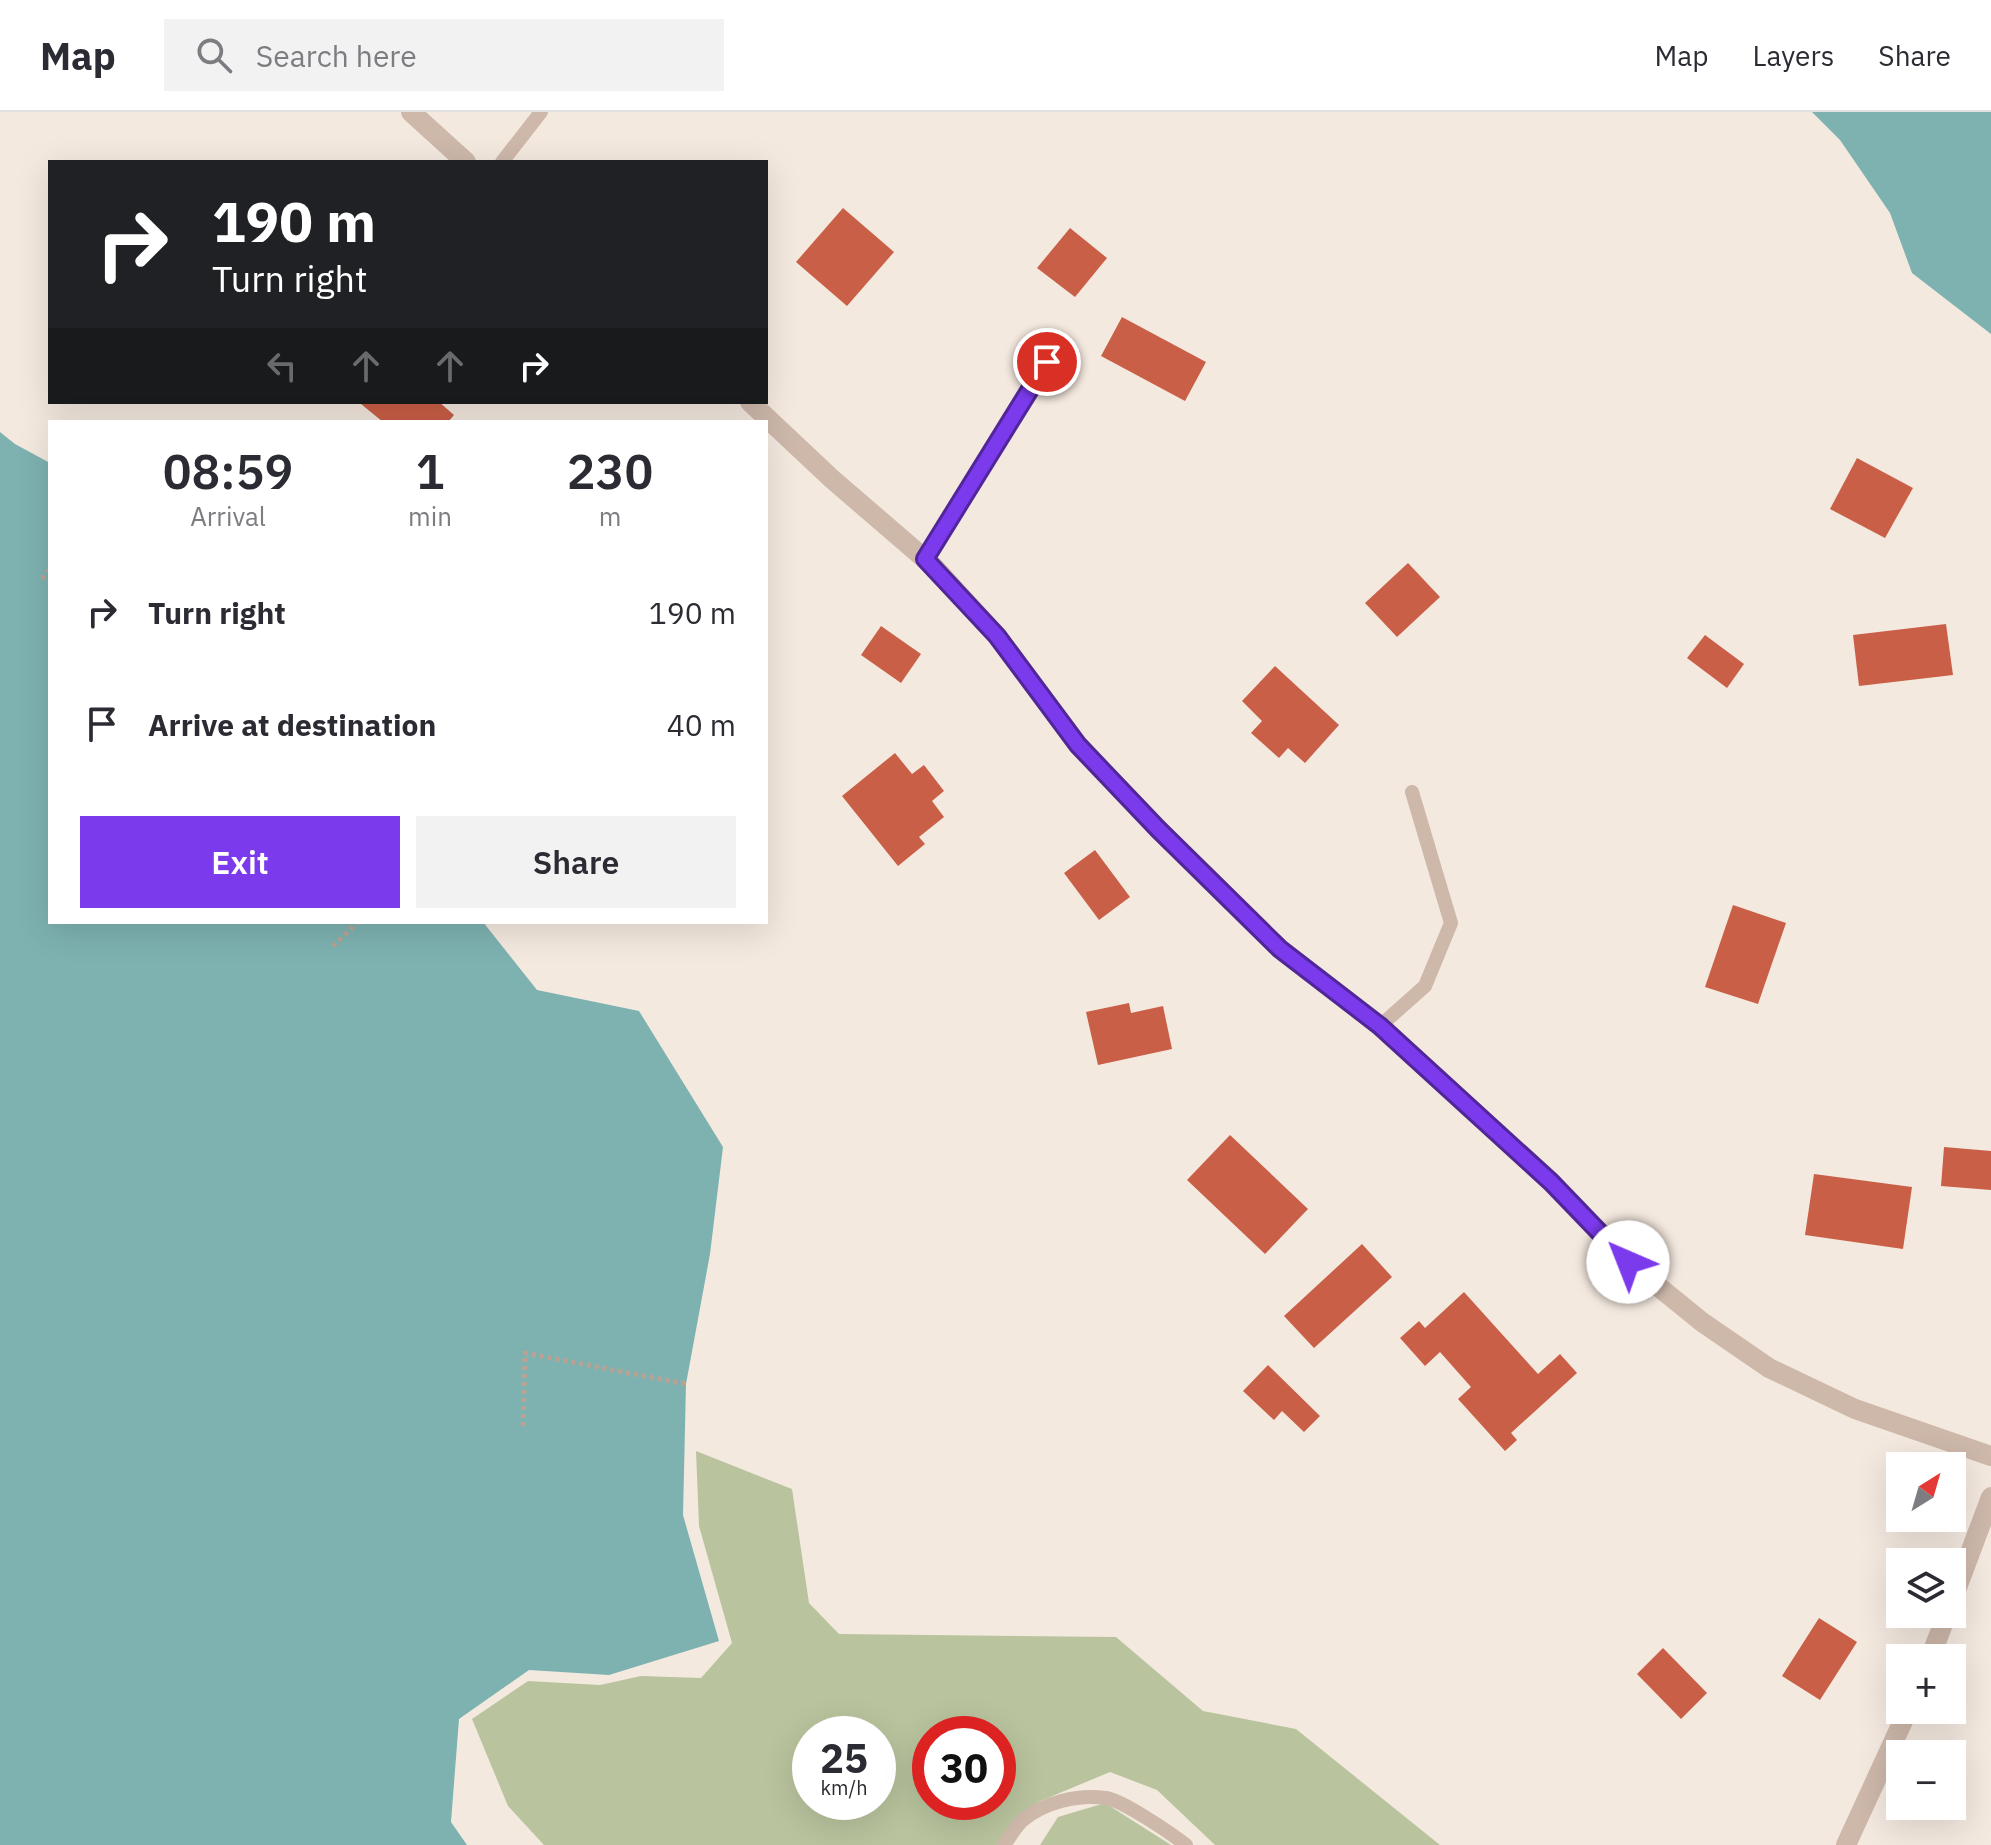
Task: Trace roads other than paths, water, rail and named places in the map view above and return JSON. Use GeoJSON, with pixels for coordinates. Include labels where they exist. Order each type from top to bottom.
{"type":"FeatureCollection","features":[{"type":"Feature","properties":{"kind":"street"},"geometry":{"type":"LineString","coordinates":[[411,112],[464,160]]}},
{"type":"Feature","properties":{"kind":"street"},"geometry":{"type":"LineString","coordinates":[[752,404],[832,479],[925,559],[997,636],[1078,745],[1280,949],[1380,1026],[1551,1182],[1628,1262],[1702,1322],[1769,1368],[1855,1409],[1991,1456]]}},
{"type":"Feature","properties":{"kind":"street"},"geometry":{"type":"LineString","coordinates":[[1966,1564],[1991,1497]]}},
{"type":"Feature","properties":{"kind":"street"},"geometry":{"type":"LineString","coordinates":[[1846,1845],[1902,1724]]}},
{"type":"Feature","properties":{"kind":"lane"},"geometry":{"type":"LineString","coordinates":[[504,160],[541,112]]}},
{"type":"Feature","properties":{"kind":"lane"},"geometry":{"type":"LineString","coordinates":[[925,559],[1047,362]]}},
{"type":"Feature","properties":{"kind":"lane"},"geometry":{"type":"LineString","coordinates":[[1380,1026],[1425,986],[1451,923],[1412,792]]}},
{"type":"Feature","properties":{"kind":"lane"},"geometry":{"type":"LineString","coordinates":[[1004,1845],[1022,1821],[1049,1806],[1070,1798],[1109,1798],[1186,1845]]}},
{"type":"Feature","properties":{"kind":"water"},"geometry":{"type":"Polygon","coordinates":[[[1812,112],[1991,112],[1991,334],[1912,273],[1890,213],[1840,140],[1812,112]]]}},
{"type":"Feature","properties":{"kind":"water"},"geometry":{"type":"Polygon","coordinates":[[[0,432],[48,462],[48,924],[485,924],[537,990],[639,1011],[723,1147],[710,1254],[686,1384],[683,1515],[719,1641],[609,1675],[529,1670],[459,1719],[451,1822],[467,1845],[0,1845],[0,432]]]}}]}
